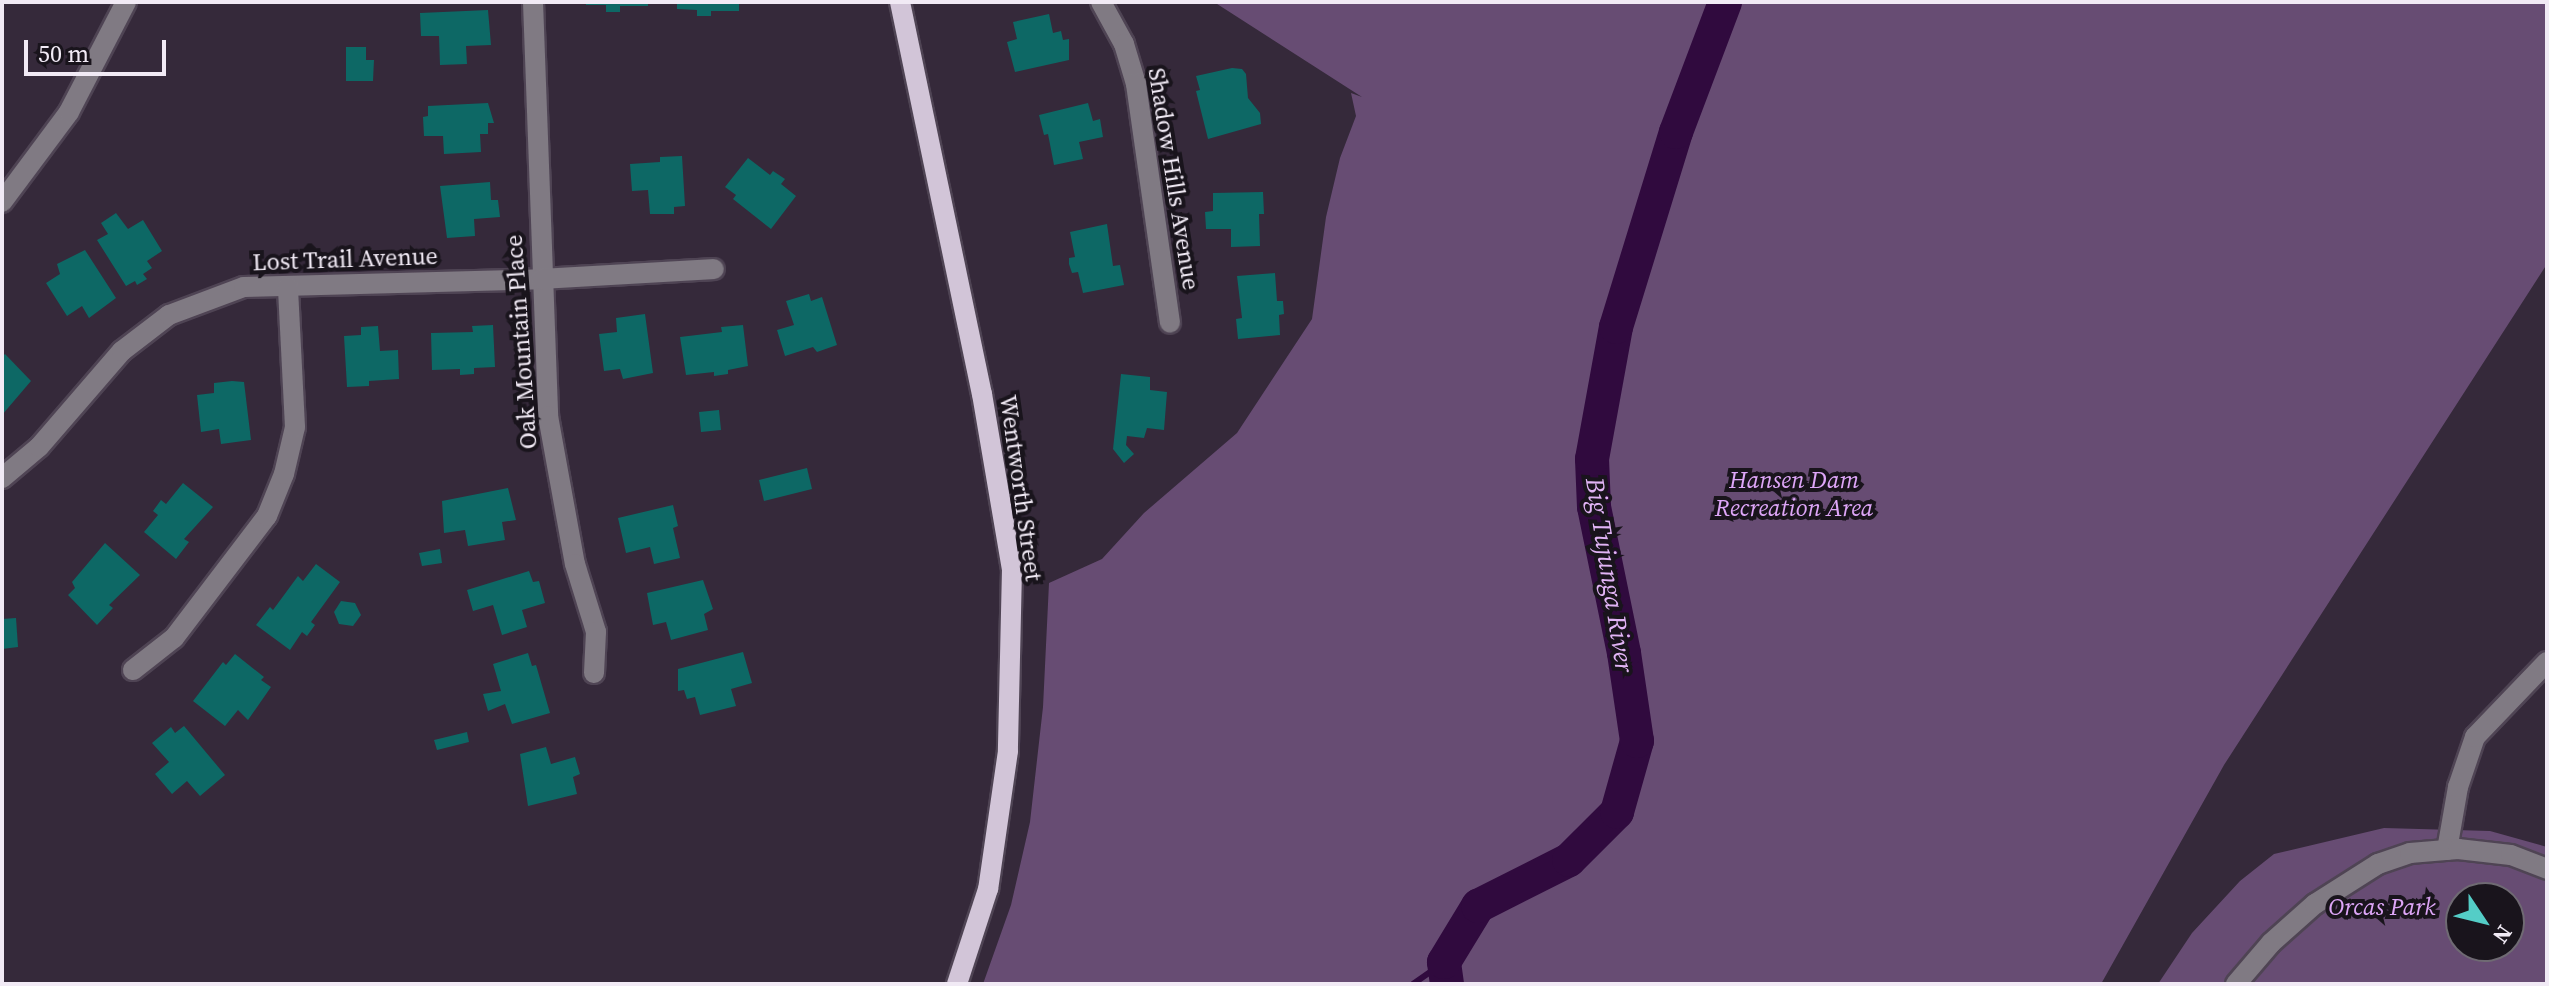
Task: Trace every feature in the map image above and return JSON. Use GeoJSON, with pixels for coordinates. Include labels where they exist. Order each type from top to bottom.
{"type":"FeatureCollection","features":[{"type":"Feature","properties":{"kind":"main road","name":"Wentworth Street"},"geometry":{"type":"LineString","coordinates":[[900,2],[982,394],[1012,569],[1008,751],[988,889],[957,984]]}},
{"type":"Feature","properties":{"kind":"street"},"geometry":{"type":"LineString","coordinates":[[2,202],[69,112],[126,2]]}},
{"type":"Feature","properties":{"kind":"street","name":"Oak Mountain Place"},"geometry":{"type":"LineString","coordinates":[[533,2],[548,416],[575,564],[596,632],[594,673]]}},
{"type":"Feature","properties":{"kind":"street","name":"Shadow Hills Avenue"},"geometry":{"type":"LineString","coordinates":[[1101,2],[1124,44],[1136,84],[1170,323]]}},
{"type":"Feature","properties":{"kind":"street","name":"Lost Trail Avenue"},"geometry":{"type":"LineString","coordinates":[[2,478],[39,447],[122,351],[169,315],[244,287],[542,279],[714,269]]}},
{"type":"Feature","properties":{"kind":"street"},"geometry":{"type":"LineString","coordinates":[[133,670],[174,638],[267,516],[284,474],[295,427],[288,287]]}},
{"type":"Feature","properties":{"kind":"street"},"geometry":{"type":"LineString","coordinates":[[2447,850],[2458,787],[2475,737],[2547,662]]}},
{"type":"Feature","properties":{"kind":"street"},"geometry":{"type":"LineString","coordinates":[[2236,984],[2271,943],[2315,904],[2378,864],[2410,853],[2447,850],[2511,855],[2547,869]]}},
{"type":"Feature","properties":{"kind":"green space","name":"Hansen Dam Recreation Area"},"geometry":{"type":"Polygon","coordinates":[[[1214,2],[2547,2],[2547,264],[2224,765],[2101,984],[983,984],[1011,905],[1030,822],[1043,707],[1049,583],[1102,559],[1144,513],[1237,433],[1312,319],[1326,217],[1340,158],[1356,116],[1351,93],[1362,97],[1214,2]]]}},
{"type":"Feature","properties":{"kind":"green space","name":"Orcas Park"},"geometry":{"type":"Polygon","coordinates":[[[2384,828],[2490,831],[2547,847],[2547,984],[2158,984],[2192,933],[2240,881],[2274,854],[2384,828]]]}},
{"type":"Feature","properties":{"kind":"building"},"geometry":{"type":"Polygon","coordinates":[[[586,2],[648,2],[648,6],[620,6],[620,12],[606,12],[606,5],[586,5],[586,2]]]}},
{"type":"Feature","properties":{"kind":"building"},"geometry":{"type":"Polygon","coordinates":[[[677,2],[739,2],[739,11],[711,11],[711,16],[697,16],[697,10],[677,9],[677,2]]]}},
{"type":"Feature","properties":{"kind":"building"},"geometry":{"type":"Polygon","coordinates":[[[488,10],[491,45],[466,46],[467,64],[440,65],[439,36],[421,36],[420,13],[488,10]]]}},
{"type":"Feature","properties":{"kind":"building"},"geometry":{"type":"Polygon","coordinates":[[[1049,14],[1053,33],[1061,31],[1063,40],[1069,39],[1069,60],[1015,72],[1007,42],[1017,39],[1013,22],[1049,14]]]}},
{"type":"Feature","properties":{"kind":"building"},"geometry":{"type":"Polygon","coordinates":[[[346,47],[366,47],[366,60],[374,60],[373,81],[346,81],[346,47]]]}},
{"type":"Feature","properties":{"kind":"building"},"geometry":{"type":"Polygon","coordinates":[[[1232,68],[1242,69],[1246,74],[1248,98],[1260,113],[1261,124],[1208,139],[1196,91],[1200,90],[1196,76],[1232,68]]]}},
{"type":"Feature","properties":{"kind":"building"},"geometry":{"type":"Polygon","coordinates":[[[488,103],[494,123],[488,123],[488,134],[480,134],[481,152],[444,154],[443,136],[424,136],[423,117],[428,116],[428,106],[488,103]]]}},
{"type":"Feature","properties":{"kind":"building"},"geometry":{"type":"Polygon","coordinates":[[[1088,103],[1093,121],[1100,119],[1103,137],[1079,142],[1083,159],[1054,165],[1048,134],[1044,135],[1039,115],[1088,103]]]}},
{"type":"Feature","properties":{"kind":"building"},"geometry":{"type":"Polygon","coordinates":[[[682,156],[685,206],[674,207],[674,214],[650,214],[648,190],[632,191],[630,164],[660,162],[660,157],[682,156]]]}},
{"type":"Feature","properties":{"kind":"building"},"geometry":{"type":"Polygon","coordinates":[[[748,158],[770,175],[773,171],[785,179],[781,184],[796,196],[771,229],[733,199],[736,195],[725,187],[748,158]]]}},
{"type":"Feature","properties":{"kind":"building"},"geometry":{"type":"Polygon","coordinates":[[[490,182],[491,200],[498,200],[500,217],[474,219],[475,236],[447,238],[440,186],[490,182]]]}},
{"type":"Feature","properties":{"kind":"building"},"geometry":{"type":"Polygon","coordinates":[[[1263,192],[1264,214],[1259,214],[1260,246],[1231,247],[1231,229],[1206,229],[1205,212],[1213,211],[1213,193],[1263,192]]]}},
{"type":"Feature","properties":{"kind":"building"},"geometry":{"type":"Polygon","coordinates":[[[116,213],[128,229],[143,220],[162,251],[147,261],[152,268],[143,274],[147,279],[137,285],[135,281],[126,286],[97,240],[108,234],[101,223],[116,213]]]}},
{"type":"Feature","properties":{"kind":"building"},"geometry":{"type":"Polygon","coordinates":[[[1107,224],[1113,266],[1120,265],[1124,285],[1083,293],[1078,272],[1072,273],[1069,264],[1069,258],[1075,257],[1070,232],[1107,224]]]}},
{"type":"Feature","properties":{"kind":"building"},"geometry":{"type":"Polygon","coordinates":[[[85,250],[116,298],[89,318],[82,306],[67,316],[46,283],[60,274],[57,264],[85,250]]]}},
{"type":"Feature","properties":{"kind":"building"},"geometry":{"type":"Polygon","coordinates":[[[1275,273],[1277,301],[1283,301],[1284,314],[1279,315],[1280,335],[1238,339],[1236,319],[1242,318],[1237,276],[1275,273]]]}},
{"type":"Feature","properties":{"kind":"building"},"geometry":{"type":"Polygon","coordinates":[[[809,294],[811,301],[822,297],[837,345],[817,352],[813,347],[785,356],[777,330],[794,325],[786,301],[809,294]]]}},
{"type":"Feature","properties":{"kind":"building"},"geometry":{"type":"Polygon","coordinates":[[[645,314],[653,373],[623,379],[620,369],[604,371],[599,334],[617,332],[616,318],[645,314]]]}},
{"type":"Feature","properties":{"kind":"building"},"geometry":{"type":"Polygon","coordinates":[[[493,325],[495,367],[474,368],[474,374],[460,375],[460,369],[432,370],[431,333],[473,332],[472,326],[493,325]]]}},
{"type":"Feature","properties":{"kind":"building"},"geometry":{"type":"Polygon","coordinates":[[[743,325],[748,366],[728,370],[728,374],[686,375],[680,337],[722,332],[721,327],[743,325]]]}},
{"type":"Feature","properties":{"kind":"building"},"geometry":{"type":"Polygon","coordinates":[[[378,326],[380,351],[398,350],[399,379],[369,381],[369,386],[347,387],[344,336],[361,335],[361,327],[378,326]]]}},
{"type":"Feature","properties":{"kind":"building"},"geometry":{"type":"Polygon","coordinates":[[[5,354],[31,381],[2,415],[2,357],[5,354]]]}},
{"type":"Feature","properties":{"kind":"building"},"geometry":{"type":"Polygon","coordinates":[[[1121,374],[1150,377],[1150,390],[1167,392],[1164,430],[1147,428],[1144,438],[1127,436],[1126,445],[1134,454],[1124,463],[1113,449],[1121,374]]]}},
{"type":"Feature","properties":{"kind":"building"},"geometry":{"type":"Polygon","coordinates":[[[244,382],[251,440],[221,444],[219,429],[201,432],[197,395],[214,393],[214,383],[244,382]]]}},
{"type":"Feature","properties":{"kind":"building"},"geometry":{"type":"Polygon","coordinates":[[[719,410],[721,430],[701,432],[699,412],[719,410]]]}},
{"type":"Feature","properties":{"kind":"building"},"geometry":{"type":"Polygon","coordinates":[[[807,468],[812,489],[764,501],[759,480],[807,468]]]}},
{"type":"Feature","properties":{"kind":"building"},"geometry":{"type":"Polygon","coordinates":[[[183,483],[213,507],[184,539],[189,542],[176,559],[144,532],[158,515],[153,511],[161,500],[166,504],[183,483]]]}},
{"type":"Feature","properties":{"kind":"building"},"geometry":{"type":"Polygon","coordinates":[[[508,488],[516,520],[502,522],[505,540],[468,546],[465,530],[444,533],[442,501],[508,488]]]}},
{"type":"Feature","properties":{"kind":"building"},"geometry":{"type":"Polygon","coordinates":[[[673,505],[678,526],[673,528],[680,558],[654,564],[650,547],[626,553],[618,518],[673,505]]]}},
{"type":"Feature","properties":{"kind":"building"},"geometry":{"type":"Polygon","coordinates":[[[105,543],[140,575],[109,605],[113,608],[97,625],[68,595],[75,588],[72,582],[105,543]]]}},
{"type":"Feature","properties":{"kind":"building"},"geometry":{"type":"Polygon","coordinates":[[[440,549],[442,563],[422,566],[419,553],[440,549]]]}},
{"type":"Feature","properties":{"kind":"building"},"geometry":{"type":"Polygon","coordinates":[[[316,564],[340,582],[311,622],[315,625],[307,636],[302,632],[290,650],[256,625],[270,607],[273,610],[298,576],[303,581],[316,564]]]}},
{"type":"Feature","properties":{"kind":"building"},"geometry":{"type":"Polygon","coordinates":[[[529,571],[533,582],[539,581],[545,603],[522,610],[527,627],[502,635],[493,605],[473,611],[467,590],[529,571]]]}},
{"type":"Feature","properties":{"kind":"building"},"geometry":{"type":"Polygon","coordinates":[[[703,580],[713,609],[704,614],[708,630],[671,640],[666,622],[653,625],[647,593],[703,580]]]}},
{"type":"Feature","properties":{"kind":"building"},"geometry":{"type":"Polygon","coordinates":[[[341,601],[355,603],[361,615],[353,626],[339,624],[334,612],[341,601]]]}},
{"type":"Feature","properties":{"kind":"building"},"geometry":{"type":"Polygon","coordinates":[[[16,618],[18,647],[2,649],[2,619],[16,618]]]}},
{"type":"Feature","properties":{"kind":"building"},"geometry":{"type":"Polygon","coordinates":[[[743,652],[752,683],[731,689],[736,706],[700,715],[695,697],[687,699],[684,690],[678,691],[678,669],[743,652]]]}},
{"type":"Feature","properties":{"kind":"building"},"geometry":{"type":"Polygon","coordinates":[[[528,653],[532,666],[536,665],[550,713],[512,724],[505,704],[488,711],[483,694],[501,691],[493,664],[528,653]]]}},
{"type":"Feature","properties":{"kind":"building"},"geometry":{"type":"Polygon","coordinates":[[[235,654],[264,677],[261,680],[271,687],[248,720],[238,710],[225,726],[193,701],[223,662],[226,665],[235,654]]]}},
{"type":"Feature","properties":{"kind":"building"},"geometry":{"type":"Polygon","coordinates":[[[184,726],[225,775],[200,796],[187,781],[172,794],[155,774],[169,762],[152,743],[171,727],[175,733],[184,726]]]}},
{"type":"Feature","properties":{"kind":"building"},"geometry":{"type":"Polygon","coordinates":[[[467,732],[469,742],[437,750],[434,740],[467,732]]]}},
{"type":"Feature","properties":{"kind":"building"},"geometry":{"type":"Polygon","coordinates":[[[546,747],[551,764],[575,757],[580,774],[573,777],[577,794],[528,806],[520,754],[546,747]]]}},
{"type":"Feature","properties":{"kind":"waterway","name":"Big Tujunga River"},"geometry":{"type":"LineString","coordinates":[[1447,984],[1444,962],[1478,906],[1569,860],[1617,812],[1637,741],[1624,653],[1594,507],[1592,459],[1616,327],[1676,132],[1725,2]]}},
{"type":"Feature","properties":{"kind":"waterway"},"geometry":{"type":"LineString","coordinates":[[1413,984],[1444,962]]}}]}
